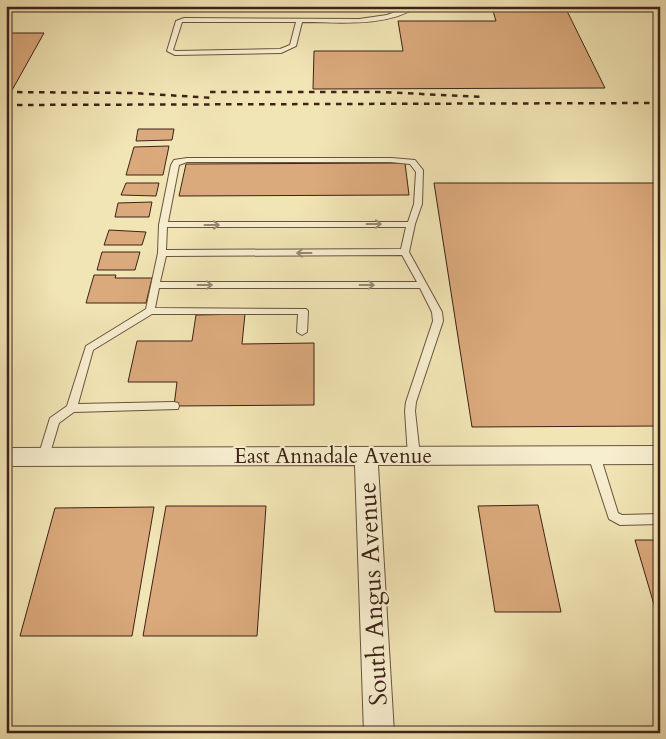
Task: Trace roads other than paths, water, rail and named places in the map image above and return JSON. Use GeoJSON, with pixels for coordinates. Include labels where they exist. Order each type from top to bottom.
{"type":"FeatureCollection","features":[{"type":"Feature","properties":{"kind":"street","name":"East Annadale Avenue"},"geometry":{"type":"LineString","coordinates":[[6,457],[660,455]]}},
{"type":"Feature","properties":{"kind":"street","name":"South Angus Avenue"},"geometry":{"type":"LineString","coordinates":[[366,456],[378,733]]}},
{"type":"Feature","properties":{"kind":"lane"},"geometry":{"type":"LineString","coordinates":[[299,20],[293,46],[281,51],[175,53],[170,51],[179,21],[184,20],[299,20],[371,20],[405,12],[416,6]]}},
{"type":"Feature","properties":{"kind":"lane"},"geometry":{"type":"LineString","coordinates":[[150,311],[162,253],[163,225],[175,164],[178,162],[187,160],[391,160],[412,162],[420,172],[421,185],[405,252],[436,312],[438,321],[411,402],[414,456]]}},
{"type":"Feature","properties":{"kind":"lane"},"geometry":{"type":"LineString","coordinates":[[163,225],[411,224]]}},
{"type":"Feature","properties":{"kind":"lane"},"geometry":{"type":"LineString","coordinates":[[162,253],[405,252]]}},
{"type":"Feature","properties":{"kind":"lane"},"geometry":{"type":"LineString","coordinates":[[156,285],[423,285]]}},
{"type":"Feature","properties":{"kind":"lane"},"geometry":{"type":"LineString","coordinates":[[72,408],[89,348],[150,311],[303,311],[302,332]]}},
{"type":"Feature","properties":{"kind":"lane"},"geometry":{"type":"LineString","coordinates":[[44,457],[54,421],[72,408],[174,406]]}},
{"type":"Feature","properties":{"kind":"lane"},"geometry":{"type":"LineString","coordinates":[[594,455],[613,516],[620,520],[660,519]]}},
{"type":"Feature","properties":{"kind":"railway"},"geometry":{"type":"LineString","coordinates":[[6,92],[133,93],[214,98]]}},
{"type":"Feature","properties":{"kind":"railway"},"geometry":{"type":"LineString","coordinates":[[210,92],[381,92],[483,97]]}},
{"type":"Feature","properties":{"kind":"railway"},"geometry":{"type":"LineString","coordinates":[[6,105],[660,103]]}}]}
